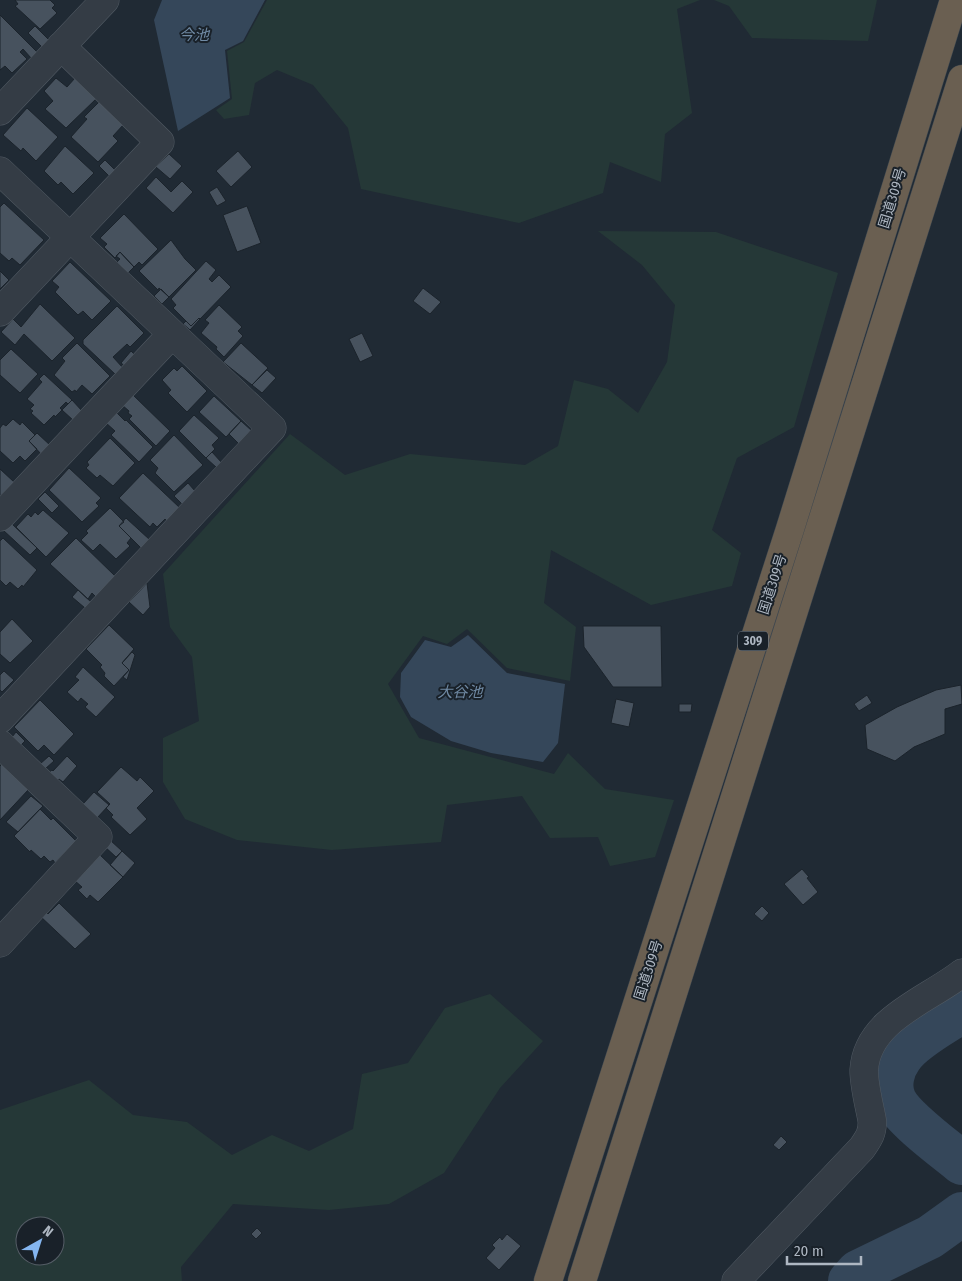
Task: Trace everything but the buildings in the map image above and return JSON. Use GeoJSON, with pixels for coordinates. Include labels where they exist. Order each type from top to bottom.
{"type":"FeatureCollection","features":[{"type":"Feature","properties":{"kind":"highway","name":"国道309号"},"geometry":{"type":"LineString","coordinates":[[548,1281],[790,528],[954,0]]}},
{"type":"Feature","properties":{"kind":"highway","name":"309"},"geometry":{"type":"LineString","coordinates":[[582,1281],[962,79]]}},
{"type":"Feature","properties":{"kind":"street"},"geometry":{"type":"LineString","coordinates":[[0,110],[105,0]]}},
{"type":"Feature","properties":{"kind":"street"},"geometry":{"type":"LineString","coordinates":[[0,312],[160,142],[61,46]]}},
{"type":"Feature","properties":{"kind":"street"},"geometry":{"type":"LineString","coordinates":[[0,171],[272,428],[0,719]]}},
{"type":"Feature","properties":{"kind":"street"},"geometry":{"type":"LineString","coordinates":[[0,517],[172,334]]}},
{"type":"Feature","properties":{"kind":"street"},"geometry":{"type":"LineString","coordinates":[[0,744],[98,837],[0,943]]}},
{"type":"Feature","properties":{"kind":"street"},"geometry":{"type":"LineString","coordinates":[[736,1281],[862,1148],[870,1136],[873,1128],[864,1071],[871,1045],[878,1035],[902,1012],[948,984],[962,973]]}},
{"type":"Feature","properties":{"kind":"green space"},"geometry":{"type":"Polygon","coordinates":[[[267,0],[700,0],[677,9],[692,113],[665,134],[661,182],[610,162],[603,193],[519,223],[361,189],[348,128],[313,85],[277,70],[255,83],[249,115],[224,119],[216,110],[232,99],[227,51],[244,42],[267,0]]]}},
{"type":"Feature","properties":{"kind":"green space"},"geometry":{"type":"Polygon","coordinates":[[[714,0],[877,0],[868,41],[752,38],[729,6],[714,0]]]}},
{"type":"Feature","properties":{"kind":"green space"},"geometry":{"type":"Polygon","coordinates":[[[598,231],[716,232],[838,273],[794,427],[737,458],[712,530],[741,553],[732,586],[651,605],[551,550],[544,603],[576,627],[570,681],[507,668],[467,629],[447,644],[423,636],[388,684],[419,738],[554,774],[568,753],[605,789],[674,800],[655,857],[610,866],[598,837],[550,838],[522,796],[447,805],[441,842],[332,850],[237,840],[185,819],[163,782],[163,738],[199,721],[192,657],[170,627],[163,574],[290,434],[345,475],[410,454],[525,465],[558,446],[574,380],[608,389],[638,413],[667,362],[675,305],[642,265],[598,231]]]}},
{"type":"Feature","properties":{"kind":"green space"},"geometry":{"type":"Polygon","coordinates":[[[490,994],[543,1041],[500,1088],[444,1173],[389,1204],[329,1210],[233,1204],[181,1267],[182,1281],[0,1281],[0,1110],[89,1080],[133,1115],[187,1122],[232,1155],[272,1135],[309,1151],[353,1129],[362,1074],[408,1063],[445,1008],[490,994]]]}},
{"type":"Feature","properties":{"kind":"water","name":"今池"},"geometry":{"type":"Polygon","coordinates":[[[162,0],[265,0],[243,41],[225,50],[230,98],[178,131],[154,20],[162,0]]]}},
{"type":"Feature","properties":{"kind":"water","name":"大谷池"},"geometry":{"type":"Polygon","coordinates":[[[468,635],[507,673],[565,684],[558,743],[543,762],[491,753],[451,741],[411,717],[400,697],[401,673],[425,640],[451,647],[468,635]]]}},
{"type":"Feature","properties":{"kind":"waterway"},"geometry":{"type":"LineString","coordinates":[[962,1011],[906,1050],[895,1067],[891,1084],[895,1101],[907,1116],[962,1163]]}},
{"type":"Feature","properties":{"kind":"waterway"},"geometry":{"type":"LineString","coordinates":[[850,1281],[858,1272],[930,1237],[962,1214]]}}]}
